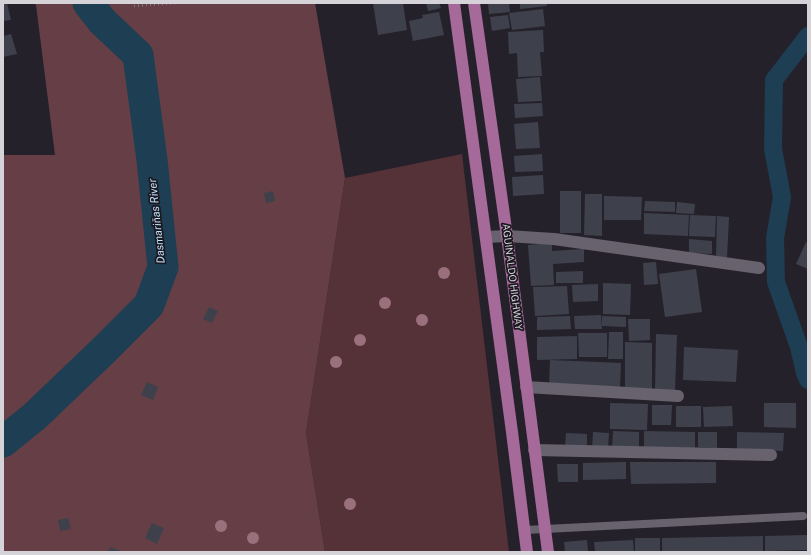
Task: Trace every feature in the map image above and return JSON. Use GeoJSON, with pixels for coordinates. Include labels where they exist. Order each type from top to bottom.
{"type":"FeatureCollection","features":[{"type":"Feature","properties":{"kind":"main road","name":"AGUINALDO HIGHWAY"},"geometry":{"type":"LineString","coordinates":[[454,3],[527,552]]}},
{"type":"Feature","properties":{"kind":"main road","name":"AGUINALDO HIGHWAY"},"geometry":{"type":"LineString","coordinates":[[474,3],[507,236],[548,552]]}},
{"type":"Feature","properties":{"kind":"street"},"geometry":{"type":"LineString","coordinates":[[486,237],[507,236],[554,239],[759,268]]}},
{"type":"Feature","properties":{"kind":"street"},"geometry":{"type":"LineString","coordinates":[[526,387],[678,396]]}},
{"type":"Feature","properties":{"kind":"street"},"geometry":{"type":"LineString","coordinates":[[534,450],[771,455]]}},
{"type":"Feature","properties":{"kind":"lane"},"geometry":{"type":"LineString","coordinates":[[524,530],[803,516]]}},
{"type":"Feature","properties":{"kind":"path"},"geometry":{"type":"LineString","coordinates":[[134,6],[176,3]]}},
{"type":"Feature","properties":{"kind":"shaded area"},"geometry":{"type":"Polygon","coordinates":[[[34,3],[315,3],[345,178],[306,433],[325,552],[3,552],[3,155],[55,155],[36,5],[34,3]]]}},
{"type":"Feature","properties":{"kind":"shaded area"},"geometry":{"type":"Polygon","coordinates":[[[462,154],[509,552],[325,552],[306,433],[345,178],[462,154]]]}},
{"type":"Feature","properties":{"kind":"building"},"geometry":{"type":"Polygon","coordinates":[[[3,3],[7,3],[11,20],[3,21],[3,3]]]}},
{"type":"Feature","properties":{"kind":"building"},"geometry":{"type":"Polygon","coordinates":[[[373,3],[403,3],[407,30],[378,35],[373,3]]]}},
{"type":"Feature","properties":{"kind":"building"},"geometry":{"type":"Polygon","coordinates":[[[426,3],[439,3],[441,8],[428,11],[426,3]]]}},
{"type":"Feature","properties":{"kind":"building"},"geometry":{"type":"Polygon","coordinates":[[[488,3],[509,3],[510,12],[489,14],[488,3]]]}},
{"type":"Feature","properties":{"kind":"building"},"geometry":{"type":"Polygon","coordinates":[[[520,3],[547,3],[547,6],[520,9],[520,3]]]}},
{"type":"Feature","properties":{"kind":"building"},"geometry":{"type":"Polygon","coordinates":[[[543,9],[545,26],[512,30],[509,13],[543,9]]]}},
{"type":"Feature","properties":{"kind":"building"},"geometry":{"type":"Polygon","coordinates":[[[439,12],[444,35],[413,41],[409,21],[423,18],[422,15],[439,12]]]}},
{"type":"Feature","properties":{"kind":"building"},"geometry":{"type":"Polygon","coordinates":[[[508,15],[510,28],[492,31],[490,17],[508,15]]]}},
{"type":"Feature","properties":{"kind":"building"},"geometry":{"type":"Polygon","coordinates":[[[543,30],[544,52],[540,52],[542,76],[518,77],[517,53],[509,54],[508,32],[543,30]]]}},
{"type":"Feature","properties":{"kind":"building"},"geometry":{"type":"Polygon","coordinates":[[[11,34],[17,54],[3,57],[3,36],[11,34]]]}},
{"type":"Feature","properties":{"kind":"building"},"geometry":{"type":"Polygon","coordinates":[[[540,77],[542,101],[518,102],[516,79],[540,77]]]}},
{"type":"Feature","properties":{"kind":"building"},"geometry":{"type":"Polygon","coordinates":[[[542,103],[543,116],[515,118],[514,104],[542,103]]]}},
{"type":"Feature","properties":{"kind":"building"},"geometry":{"type":"Polygon","coordinates":[[[538,122],[540,148],[516,149],[514,124],[538,122]]]}},
{"type":"Feature","properties":{"kind":"building"},"geometry":{"type":"Polygon","coordinates":[[[542,154],[543,171],[515,172],[514,156],[542,154]]]}},
{"type":"Feature","properties":{"kind":"building"},"geometry":{"type":"Polygon","coordinates":[[[543,175],[544,194],[513,196],[512,177],[543,175]]]}},
{"type":"Feature","properties":{"kind":"building"},"geometry":{"type":"Polygon","coordinates":[[[273,191],[275,201],[266,203],[264,193],[273,191]]]}},
{"type":"Feature","properties":{"kind":"building"},"geometry":{"type":"Polygon","coordinates":[[[560,191],[581,191],[581,233],[560,233],[560,191]]]}},
{"type":"Feature","properties":{"kind":"building"},"geometry":{"type":"Polygon","coordinates":[[[585,194],[602,194],[602,236],[584,235],[585,194]]]}},
{"type":"Feature","properties":{"kind":"building"},"geometry":{"type":"Polygon","coordinates":[[[604,196],[642,197],[641,220],[604,220],[604,196]]]}},
{"type":"Feature","properties":{"kind":"building"},"geometry":{"type":"Polygon","coordinates":[[[645,201],[675,202],[675,212],[644,211],[645,201]]]}},
{"type":"Feature","properties":{"kind":"building"},"geometry":{"type":"Polygon","coordinates":[[[677,202],[695,204],[694,214],[676,213],[677,202]]]}},
{"type":"Feature","properties":{"kind":"building"},"geometry":{"type":"Polygon","coordinates":[[[644,213],[689,215],[688,236],[644,234],[644,213]]]}},
{"type":"Feature","properties":{"kind":"building"},"geometry":{"type":"Polygon","coordinates":[[[690,215],[716,216],[715,237],[689,236],[690,215]]]}},
{"type":"Feature","properties":{"kind":"building"},"geometry":{"type":"Polygon","coordinates":[[[717,216],[729,217],[727,258],[716,258],[717,216]]]}},
{"type":"Feature","properties":{"kind":"building"},"geometry":{"type":"Polygon","coordinates":[[[689,239],[712,241],[712,254],[689,253],[689,239]]]}},
{"type":"Feature","properties":{"kind":"building"},"geometry":{"type":"Polygon","coordinates":[[[806,242],[808,243],[808,269],[796,264],[806,242]]]}},
{"type":"Feature","properties":{"kind":"building"},"geometry":{"type":"Polygon","coordinates":[[[552,243],[552,251],[584,249],[584,262],[553,264],[554,285],[531,286],[528,245],[552,243]]]}},
{"type":"Feature","properties":{"kind":"building"},"geometry":{"type":"Polygon","coordinates":[[[656,262],[658,284],[644,285],[643,263],[656,262]]]}},
{"type":"Feature","properties":{"kind":"building"},"geometry":{"type":"Polygon","coordinates":[[[696,269],[702,312],[665,317],[659,274],[696,269]]]}},
{"type":"Feature","properties":{"kind":"building"},"geometry":{"type":"Polygon","coordinates":[[[583,271],[583,283],[556,283],[556,272],[583,271]]]}},
{"type":"Feature","properties":{"kind":"building"},"geometry":{"type":"Polygon","coordinates":[[[603,283],[631,284],[630,315],[603,314],[603,283]]]}},
{"type":"Feature","properties":{"kind":"building"},"geometry":{"type":"Polygon","coordinates":[[[598,284],[598,301],[573,302],[572,285],[598,284]]]}},
{"type":"Feature","properties":{"kind":"building"},"geometry":{"type":"Polygon","coordinates":[[[567,286],[569,314],[535,316],[533,287],[567,286]]]}},
{"type":"Feature","properties":{"kind":"building"},"geometry":{"type":"Polygon","coordinates":[[[209,307],[218,311],[212,323],[203,319],[209,307]]]}},
{"type":"Feature","properties":{"kind":"building"},"geometry":{"type":"Polygon","coordinates":[[[601,315],[602,329],[575,329],[574,316],[601,315]]]}},
{"type":"Feature","properties":{"kind":"building"},"geometry":{"type":"Polygon","coordinates":[[[570,316],[571,329],[537,330],[537,317],[570,316]]]}},
{"type":"Feature","properties":{"kind":"building"},"geometry":{"type":"Polygon","coordinates":[[[602,316],[626,317],[626,327],[602,326],[602,316]]]}},
{"type":"Feature","properties":{"kind":"building"},"geometry":{"type":"Polygon","coordinates":[[[628,319],[650,319],[650,340],[629,341],[628,319]]]}},
{"type":"Feature","properties":{"kind":"building"},"geometry":{"type":"Polygon","coordinates":[[[609,332],[623,332],[623,359],[608,359],[609,332]]]}},
{"type":"Feature","properties":{"kind":"building"},"geometry":{"type":"Polygon","coordinates":[[[578,333],[607,333],[607,357],[579,357],[578,333]]]}},
{"type":"Feature","properties":{"kind":"building"},"geometry":{"type":"Polygon","coordinates":[[[656,334],[677,335],[675,391],[655,391],[656,334]]]}},
{"type":"Feature","properties":{"kind":"building"},"geometry":{"type":"Polygon","coordinates":[[[577,336],[577,359],[537,360],[537,337],[577,336]]]}},
{"type":"Feature","properties":{"kind":"building"},"geometry":{"type":"Polygon","coordinates":[[[625,342],[652,343],[652,389],[625,389],[625,342]]]}},
{"type":"Feature","properties":{"kind":"building"},"geometry":{"type":"Polygon","coordinates":[[[684,347],[738,350],[736,382],[683,380],[684,347]]]}},
{"type":"Feature","properties":{"kind":"building"},"geometry":{"type":"Polygon","coordinates":[[[550,360],[621,363],[620,389],[549,386],[550,360]]]}},
{"type":"Feature","properties":{"kind":"building"},"geometry":{"type":"Polygon","coordinates":[[[147,382],[158,387],[153,400],[141,395],[147,382]]]}},
{"type":"Feature","properties":{"kind":"building"},"geometry":{"type":"Polygon","coordinates":[[[610,403],[648,404],[647,430],[610,429],[610,403]]]}},
{"type":"Feature","properties":{"kind":"building"},"geometry":{"type":"Polygon","coordinates":[[[764,403],[796,403],[796,428],[764,427],[764,403]]]}},
{"type":"Feature","properties":{"kind":"building"},"geometry":{"type":"Polygon","coordinates":[[[652,405],[672,405],[671,425],[652,425],[652,405]]]}},
{"type":"Feature","properties":{"kind":"building"},"geometry":{"type":"Polygon","coordinates":[[[676,406],[701,406],[701,427],[676,427],[676,406]]]}},
{"type":"Feature","properties":{"kind":"building"},"geometry":{"type":"Polygon","coordinates":[[[732,406],[733,426],[704,427],[703,407],[732,406]]]}},
{"type":"Feature","properties":{"kind":"building"},"geometry":{"type":"Polygon","coordinates":[[[613,431],[639,432],[639,449],[612,449],[613,431]]]}},
{"type":"Feature","properties":{"kind":"building"},"geometry":{"type":"Polygon","coordinates":[[[644,431],[695,432],[695,448],[644,447],[644,431]]]}},
{"type":"Feature","properties":{"kind":"building"},"geometry":{"type":"Polygon","coordinates":[[[593,432],[609,433],[608,450],[592,449],[593,432]]]}},
{"type":"Feature","properties":{"kind":"building"},"geometry":{"type":"Polygon","coordinates":[[[698,432],[717,432],[717,448],[698,447],[698,432]]]}},
{"type":"Feature","properties":{"kind":"building"},"geometry":{"type":"Polygon","coordinates":[[[737,432],[784,433],[783,451],[737,449],[737,432]]]}},
{"type":"Feature","properties":{"kind":"building"},"geometry":{"type":"Polygon","coordinates":[[[566,433],[587,434],[587,448],[565,447],[566,433]]]}},
{"type":"Feature","properties":{"kind":"building"},"geometry":{"type":"Polygon","coordinates":[[[626,462],[626,479],[583,480],[583,463],[626,462]]]}},
{"type":"Feature","properties":{"kind":"building"},"geometry":{"type":"Polygon","coordinates":[[[630,462],[716,462],[716,483],[631,484],[630,462]]]}},
{"type":"Feature","properties":{"kind":"building"},"geometry":{"type":"Polygon","coordinates":[[[557,464],[578,464],[578,482],[558,482],[557,464]]]}},
{"type":"Feature","properties":{"kind":"building"},"geometry":{"type":"Polygon","coordinates":[[[68,518],[71,529],[60,531],[58,520],[68,518]]]}},
{"type":"Feature","properties":{"kind":"building"},"geometry":{"type":"Polygon","coordinates":[[[152,523],[164,528],[157,544],[145,538],[152,523]]]}},
{"type":"Feature","properties":{"kind":"building"},"geometry":{"type":"Polygon","coordinates":[[[807,535],[808,550],[765,551],[765,536],[807,535]]]}},
{"type":"Feature","properties":{"kind":"building"},"geometry":{"type":"Polygon","coordinates":[[[763,536],[763,552],[662,552],[662,538],[763,536]]]}},
{"type":"Feature","properties":{"kind":"building"},"geometry":{"type":"Polygon","coordinates":[[[635,538],[660,538],[660,552],[635,552],[635,538]]]}},
{"type":"Feature","properties":{"kind":"building"},"geometry":{"type":"Polygon","coordinates":[[[587,540],[588,552],[565,552],[564,542],[587,540]]]}},
{"type":"Feature","properties":{"kind":"building"},"geometry":{"type":"Polygon","coordinates":[[[633,540],[634,552],[595,552],[594,542],[633,540]]]}},
{"type":"Feature","properties":{"kind":"building"},"geometry":{"type":"Polygon","coordinates":[[[110,547],[124,552],[108,552],[110,547]]]}},
{"type":"Feature","properties":{"kind":"waterway","name":"Dasmariñas River"},"geometry":{"type":"LineString","coordinates":[[3,442],[35,416],[149,305],[163,267],[152,160],[138,55],[102,21],[88,3]]}},
{"type":"Feature","properties":{"kind":"waterway"},"geometry":{"type":"LineString","coordinates":[[808,36],[774,80],[773,149],[782,197],[775,238],[776,282],[799,347],[808,380]]}}]}
